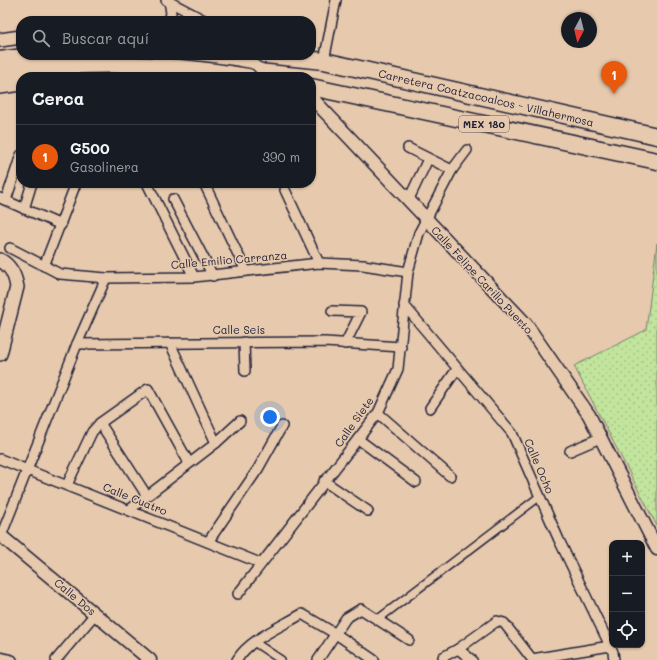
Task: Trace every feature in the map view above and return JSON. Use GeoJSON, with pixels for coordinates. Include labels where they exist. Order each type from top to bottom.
{"type":"FeatureCollection","features":[{"type":"Feature","properties":{"kind":"highway"},"geometry":{"type":"LineString","coordinates":[[0,60],[16,58]]}},
{"type":"Feature","properties":{"kind":"highway","name":"Carretera Coatzacoalcos - Villahermosa"},"geometry":{"type":"LineString","coordinates":[[316,60],[657,136]]}},
{"type":"Feature","properties":{"kind":"highway"},"geometry":{"type":"LineString","coordinates":[[0,74],[20,70],[96,64],[175,67],[212,72]]}},
{"type":"Feature","properties":{"kind":"highway","name":"MEX 180"},"geometry":{"type":"LineString","coordinates":[[316,88],[657,161]]}},
{"type":"Feature","properties":{"kind":"main road"},"geometry":{"type":"LineString","coordinates":[[0,40],[16,38]]}},
{"type":"Feature","properties":{"kind":"main road"},"geometry":{"type":"LineString","coordinates":[[0,87],[16,85]]}},
{"type":"Feature","properties":{"kind":"main road"},"geometry":{"type":"LineString","coordinates":[[0,260],[13,271],[17,286],[0,354]]}},
{"type":"Feature","properties":{"kind":"street"},"geometry":{"type":"LineString","coordinates":[[168,0],[170,16]]}},
{"type":"Feature","properties":{"kind":"street"},"geometry":{"type":"LineString","coordinates":[[168,0],[197,16]]}},
{"type":"Feature","properties":{"kind":"street"},"geometry":{"type":"LineString","coordinates":[[316,51],[336,0]]}},
{"type":"Feature","properties":{"kind":"street","name":"Calle Felipe Carillo Puerto"},"geometry":{"type":"LineString","coordinates":[[316,102],[526,324],[589,415],[657,548]]}},
{"type":"Feature","properties":{"kind":"street"},"geometry":{"type":"LineString","coordinates":[[408,148],[452,170]]}},
{"type":"Feature","properties":{"kind":"street","name":"Calle Siete"},"geometry":{"type":"LineString","coordinates":[[238,594],[260,563],[378,413],[397,373],[408,272],[420,233],[452,170],[467,150]]}},
{"type":"Feature","properties":{"kind":"street"},"geometry":{"type":"LineString","coordinates":[[408,200],[428,159]]}},
{"type":"Feature","properties":{"kind":"street"},"geometry":{"type":"LineString","coordinates":[[16,167],[3,199],[61,225]]}},
{"type":"Feature","properties":{"kind":"street"},"geometry":{"type":"LineString","coordinates":[[24,209],[30,188]]}},
{"type":"Feature","properties":{"kind":"street"},"geometry":{"type":"LineString","coordinates":[[44,266],[74,188]]}},
{"type":"Feature","properties":{"kind":"street"},"geometry":{"type":"LineString","coordinates":[[150,188],[194,277]]}},
{"type":"Feature","properties":{"kind":"street"},"geometry":{"type":"LineString","coordinates":[[206,188],[246,272]]}},
{"type":"Feature","properties":{"kind":"street"},"geometry":{"type":"LineString","coordinates":[[285,190],[320,263]]}},
{"type":"Feature","properties":{"kind":"street"},"geometry":{"type":"LineString","coordinates":[[173,199],[213,276]]}},
{"type":"Feature","properties":{"kind":"street","name":"Calle Emilio Carranza"},"geometry":{"type":"LineString","coordinates":[[10,248],[60,274],[106,278],[213,276],[320,263],[363,265],[408,272]]}},
{"type":"Feature","properties":{"kind":"street"},"geometry":{"type":"LineString","coordinates":[[0,536],[77,344],[106,278]]}},
{"type":"Feature","properties":{"kind":"street","name":"Calle Ocho"},"geometry":{"type":"LineString","coordinates":[[404,305],[512,433],[539,497],[609,644]]}},
{"type":"Feature","properties":{"kind":"street"},"geometry":{"type":"LineString","coordinates":[[332,311],[361,312],[345,344]]}},
{"type":"Feature","properties":{"kind":"street"},"geometry":{"type":"LineString","coordinates":[[244,342],[245,371]]}},
{"type":"Feature","properties":{"kind":"street","name":"Calle Seis"},"geometry":{"type":"LineString","coordinates":[[77,344],[244,342],[345,344],[401,347]]}},
{"type":"Feature","properties":{"kind":"street"},"geometry":{"type":"LineString","coordinates":[[170,343],[216,444]]}},
{"type":"Feature","properties":{"kind":"street"},"geometry":{"type":"LineString","coordinates":[[430,408],[457,369]]}},
{"type":"Feature","properties":{"kind":"street"},"geometry":{"type":"LineString","coordinates":[[67,485],[92,432],[100,423],[148,389],[189,463]]}},
{"type":"Feature","properties":{"kind":"street"},"geometry":{"type":"LineString","coordinates":[[378,413],[450,476]]}},
{"type":"Feature","properties":{"kind":"street"},"geometry":{"type":"LineString","coordinates":[[129,510],[216,444],[240,421]]}},
{"type":"Feature","properties":{"kind":"street"},"geometry":{"type":"LineString","coordinates":[[100,423],[147,496]]}},
{"type":"Feature","properties":{"kind":"street"},"geometry":{"type":"LineString","coordinates":[[208,542],[258,469],[282,426]]}},
{"type":"Feature","properties":{"kind":"street"},"geometry":{"type":"LineString","coordinates":[[570,451],[600,438]]}},
{"type":"Feature","properties":{"kind":"street"},"geometry":{"type":"LineString","coordinates":[[358,439],[416,482]]}},
{"type":"Feature","properties":{"kind":"street","name":"Calle Cuatro"},"geometry":{"type":"LineString","coordinates":[[0,459],[260,563]]}},
{"type":"Feature","properties":{"kind":"street"},"geometry":{"type":"LineString","coordinates":[[324,481],[368,511]]}},
{"type":"Feature","properties":{"kind":"street"},"geometry":{"type":"LineString","coordinates":[[377,620],[539,497]]}},
{"type":"Feature","properties":{"kind":"street","name":"Calle Dos"},"geometry":{"type":"LineString","coordinates":[[0,536],[150,660]]}},
{"type":"Feature","properties":{"kind":"street"},"geometry":{"type":"LineString","coordinates":[[318,660],[346,618],[361,609],[409,640]]}},
{"type":"Feature","properties":{"kind":"street"},"geometry":{"type":"LineString","coordinates":[[56,660],[95,614]]}},
{"type":"Feature","properties":{"kind":"street"},"geometry":{"type":"LineString","coordinates":[[237,660],[242,651],[254,642],[302,614],[336,634],[374,660]]}},
{"type":"Feature","properties":{"kind":"street"},"geometry":{"type":"LineString","coordinates":[[443,657],[501,621],[532,659],[609,646]]}},
{"type":"Feature","properties":{"kind":"street"},"geometry":{"type":"LineString","coordinates":[[254,642],[281,660]]}},
{"type":"Feature","properties":{"kind":"street","name":"Calle Ocho"},"geometry":{"type":"LineString","coordinates":[[611,648],[614,660]]}},
{"type":"Feature","properties":{"kind":"street"},"geometry":{"type":"LineString","coordinates":[[458,649],[472,660]]}},
{"type":"Feature","properties":{"kind":"street"},"geometry":{"type":"LineString","coordinates":[[0,657],[12,660]]}},
{"type":"Feature","properties":{"kind":"green space"},"geometry":{"type":"Polygon","coordinates":[[[657,243],[657,526],[574,366],[646,330],[657,243]]]}},
{"type":"Feature","properties":{"kind":"place","name":"G500"},"geometry":{"type":"Point","coordinates":[614,94]}}]}
